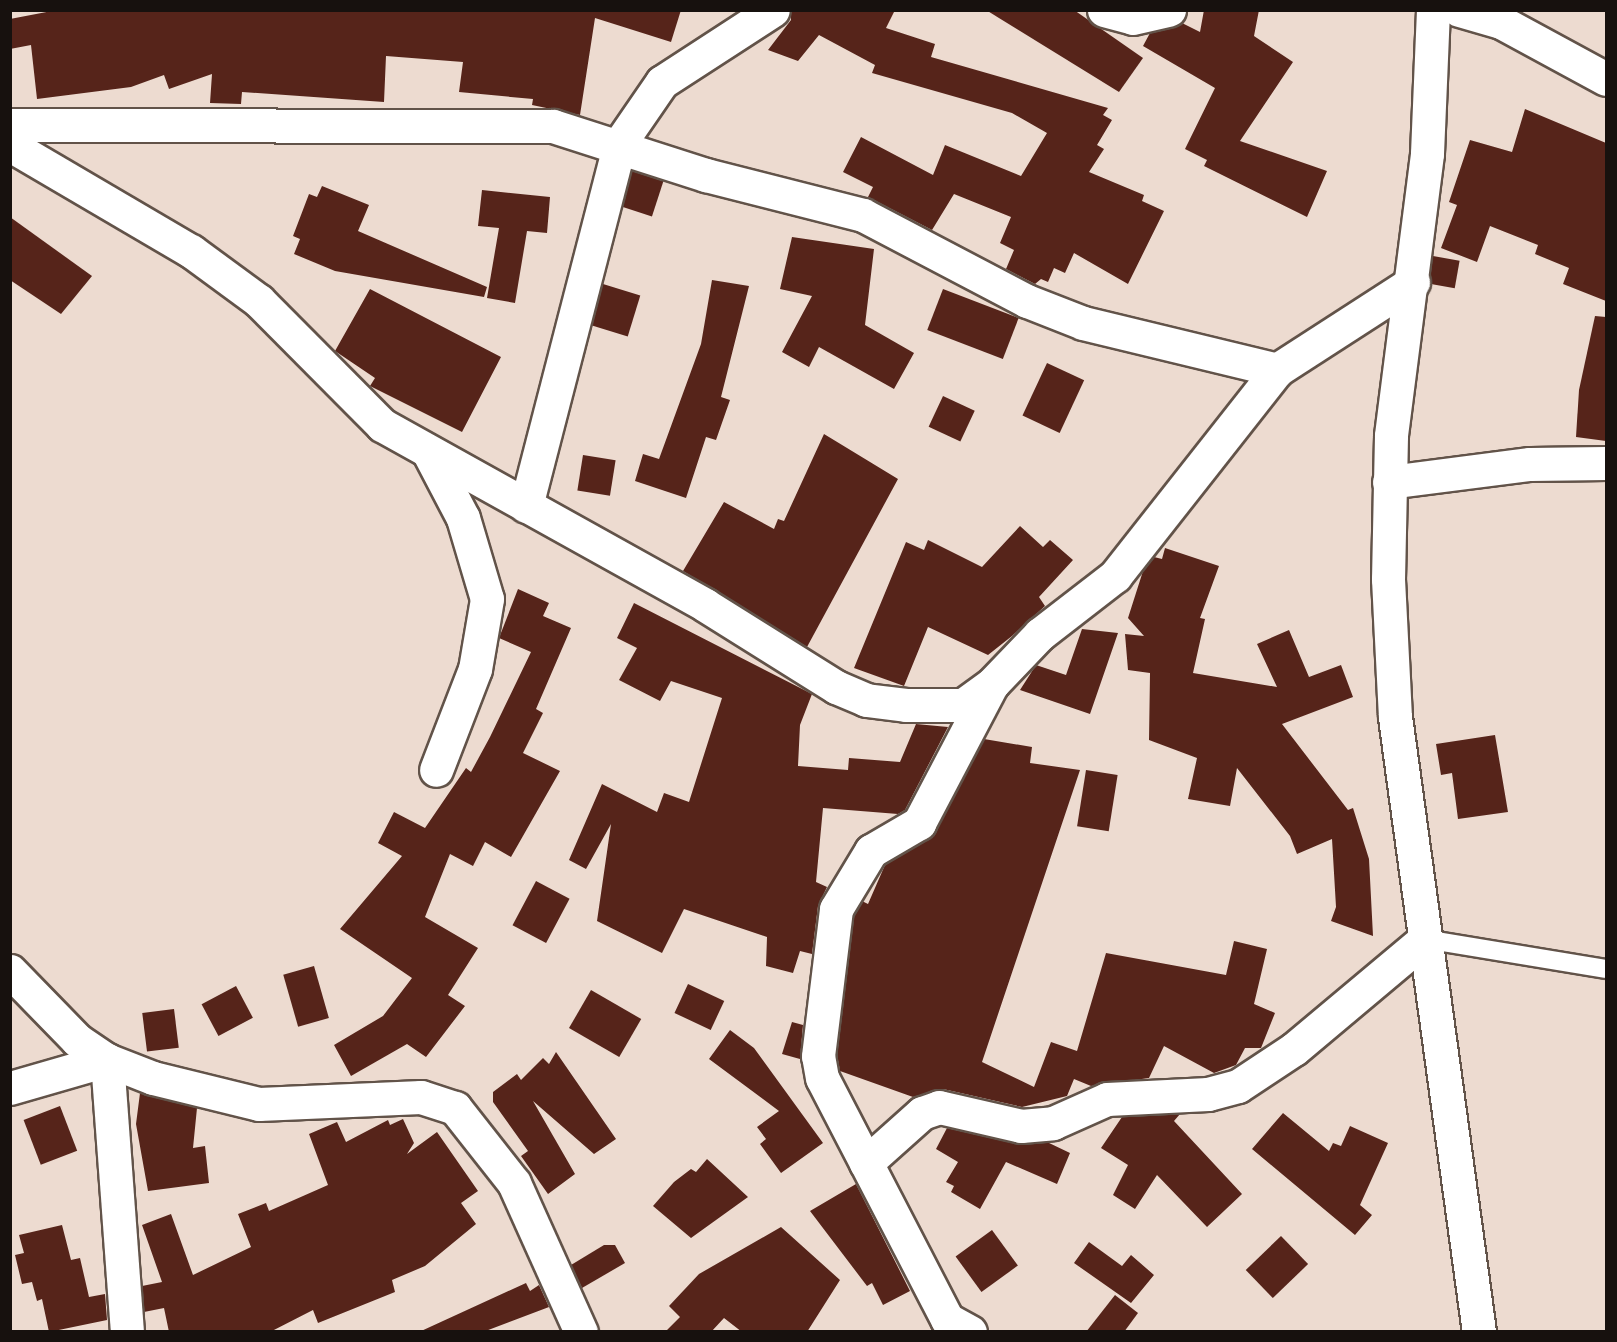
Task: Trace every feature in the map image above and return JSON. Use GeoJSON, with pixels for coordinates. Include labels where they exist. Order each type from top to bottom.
{"type":"FeatureCollection","features":[{"type":"Feature","properties":{"kind":"street"},"geometry":{"type":"LineString","coordinates":[[526,506],[620,143],[662,82],[772,10]]}},
{"type":"Feature","properties":{"kind":"street"},"geometry":{"type":"LineString","coordinates":[[1104,10],[1133,18],[1168,10]]}},
{"type":"Feature","properties":{"kind":"street"},"geometry":{"type":"LineString","coordinates":[[1433,10],[1427,154],[1389,482],[1395,717],[1479,1332]]}},
{"type":"Feature","properties":{"kind":"street"},"geometry":{"type":"LineString","coordinates":[[1459,10],[1501,22],[1606,79]]}},
{"type":"Feature","properties":{"kind":"street"},"geometry":{"type":"LineString","coordinates":[[10,125],[553,126],[620,143],[706,175],[863,215],[1027,301],[1083,322],[1277,370]]}},
{"type":"Feature","properties":{"kind":"street"},"geometry":{"type":"LineString","coordinates":[[10,146],[191,251],[259,302],[382,425],[866,700],[942,709],[963,705],[993,683],[1040,634],[1115,576],[1244,405],[1277,370],[1413,282]]}},
{"type":"Feature","properties":{"kind":"street"},"geometry":{"type":"LineString","coordinates":[[429,453],[462,518],[487,599],[475,669],[436,770]]}},
{"type":"Feature","properties":{"kind":"street"},"geometry":{"type":"LineString","coordinates":[[1389,482],[1530,464],[1606,463]]}},
{"type":"Feature","properties":{"kind":"street"},"geometry":{"type":"LineString","coordinates":[[970,1332],[947,1318],[822,1078],[818,1056],[836,909],[871,851],[920,823],[993,683]]}},
{"type":"Feature","properties":{"kind":"street"},"geometry":{"type":"LineString","coordinates":[[866,1163],[922,1113],[939,1107],[1021,1126],[1053,1123],[1107,1100],[1208,1094],[1238,1086],[1294,1049],[1425,939]]}},
{"type":"Feature","properties":{"kind":"street"},"geometry":{"type":"LineString","coordinates":[[10,971],[77,1040],[107,1060],[153,1078],[259,1104],[421,1097],[447,1104],[514,1183],[581,1332]]}},
{"type":"Feature","properties":{"kind":"street"},"geometry":{"type":"LineString","coordinates":[[10,1088],[107,1060]]}},
{"type":"Feature","properties":{"kind":"street"},"geometry":{"type":"LineString","coordinates":[[107,1060],[127,1332]]}},
{"type":"Feature","properties":{"kind":"lane"},"geometry":{"type":"LineString","coordinates":[[1425,939],[1606,969]]}},
{"type":"Feature","properties":{"kind":"building"},"geometry":{"type":"Polygon","coordinates":[[[57,10],[681,10],[671,42],[595,18],[580,115],[532,105],[533,99],[459,92],[463,62],[386,56],[384,102],[242,92],[241,104],[210,103],[212,74],[169,89],[164,75],[131,87],[37,99],[31,45],[10,49],[10,19],[57,10]]]}},
{"type":"Feature","properties":{"kind":"building"},"geometry":{"type":"Polygon","coordinates":[[[791,10],[895,10],[886,28],[935,44],[931,57],[1108,108],[1103,115],[1112,120],[1097,145],[1104,149],[1089,172],[1144,195],[1142,201],[1164,211],[1128,284],[1074,253],[1065,273],[1054,268],[1048,282],[1041,279],[1035,284],[1006,269],[1014,250],[1000,243],[1011,217],[954,194],[932,230],[868,197],[873,187],[843,172],[861,137],[933,175],[945,145],[1021,176],[1047,133],[1012,113],[872,73],[875,65],[819,35],[798,61],[768,50],[791,20],[791,10]]]}},
{"type":"Feature","properties":{"kind":"building"},"geometry":{"type":"Polygon","coordinates":[[[986,10],[1074,10],[1143,58],[1119,92],[986,10]]]}},
{"type":"Feature","properties":{"kind":"building"},"geometry":{"type":"Polygon","coordinates":[[[1204,10],[1259,10],[1254,36],[1293,62],[1240,141],[1327,171],[1307,217],[1204,166],[1207,160],[1185,149],[1215,88],[1143,46],[1150,33],[1182,23],[1200,32],[1204,10]]]}},
{"type":"Feature","properties":{"kind":"building"},"geometry":{"type":"Polygon","coordinates":[[[1525,109],[1606,143],[1606,301],[1563,284],[1569,268],[1535,254],[1538,245],[1490,226],[1477,262],[1441,248],[1457,205],[1449,202],[1470,140],[1512,152],[1525,109]]]}},
{"type":"Feature","properties":{"kind":"building"},"geometry":{"type":"Polygon","coordinates":[[[632,171],[663,181],[652,216],[621,206],[632,171]]]}},
{"type":"Feature","properties":{"kind":"building"},"geometry":{"type":"Polygon","coordinates":[[[322,186],[369,205],[358,231],[487,287],[484,297],[335,271],[294,254],[300,239],[293,236],[309,194],[317,197],[322,186]]]}},
{"type":"Feature","properties":{"kind":"building"},"geometry":{"type":"Polygon","coordinates":[[[482,190],[550,197],[547,233],[527,231],[515,303],[487,298],[499,228],[478,226],[482,190]]]}},
{"type":"Feature","properties":{"kind":"building"},"geometry":{"type":"Polygon","coordinates":[[[10,217],[92,276],[61,314],[10,280],[10,217]]]}},
{"type":"Feature","properties":{"kind":"building"},"geometry":{"type":"Polygon","coordinates":[[[792,237],[874,249],[865,325],[914,353],[894,389],[819,347],[809,367],[782,352],[812,296],[780,289],[792,237]]]}},
{"type":"Feature","properties":{"kind":"building"},"geometry":{"type":"Polygon","coordinates":[[[1433,256],[1460,261],[1455,288],[1428,284],[1433,256]]]}},
{"type":"Feature","properties":{"kind":"building"},"geometry":{"type":"Polygon","coordinates":[[[712,280],[749,286],[721,397],[730,400],[716,440],[706,437],[686,498],[635,481],[643,454],[659,459],[701,344],[712,280]]]}},
{"type":"Feature","properties":{"kind":"building"},"geometry":{"type":"Polygon","coordinates":[[[603,284],[640,295],[628,337],[590,325],[603,284]]]}},
{"type":"Feature","properties":{"kind":"building"},"geometry":{"type":"Polygon","coordinates":[[[370,289],[501,357],[462,432],[370,386],[375,378],[335,351],[370,289]]]}},
{"type":"Feature","properties":{"kind":"building"},"geometry":{"type":"Polygon","coordinates":[[[943,289],[1019,318],[1003,359],[927,330],[943,289]]]}},
{"type":"Feature","properties":{"kind":"building"},"geometry":{"type":"Polygon","coordinates":[[[1595,316],[1606,317],[1606,441],[1576,437],[1579,390],[1595,316]]]}},
{"type":"Feature","properties":{"kind":"building"},"geometry":{"type":"Polygon","coordinates":[[[1047,363],[1084,380],[1060,433],[1022,416],[1047,363]]]}},
{"type":"Feature","properties":{"kind":"building"},"geometry":{"type":"Polygon","coordinates":[[[943,396],[975,411],[960,442],[929,427],[943,396]]]}},
{"type":"Feature","properties":{"kind":"building"},"geometry":{"type":"Polygon","coordinates":[[[824,434],[898,479],[807,647],[683,571],[724,502],[774,529],[778,519],[784,521],[824,434]]]}},
{"type":"Feature","properties":{"kind":"building"},"geometry":{"type":"Polygon","coordinates":[[[583,455],[616,460],[610,496],[577,491],[583,455]]]}},
{"type":"Feature","properties":{"kind":"building"},"geometry":{"type":"Polygon","coordinates":[[[1020,526],[1043,547],[1050,540],[1073,560],[1039,597],[1045,606],[1012,636],[988,655],[928,627],[904,686],[854,668],[906,542],[924,550],[928,540],[982,567],[1020,526]]]}},
{"type":"Feature","properties":{"kind":"building"},"geometry":{"type":"Polygon","coordinates":[[[1165,548],[1219,566],[1200,618],[1205,619],[1193,673],[1277,687],[1257,644],[1289,630],[1309,677],[1341,665],[1353,697],[1282,724],[1348,810],[1353,808],[1369,859],[1373,936],[1331,921],[1336,907],[1332,839],[1297,854],[1290,836],[1237,768],[1230,806],[1188,799],[1197,758],[1149,740],[1150,673],[1128,670],[1125,634],[1144,636],[1128,618],[1143,571],[1154,557],[1162,559],[1165,548]]]}},
{"type":"Feature","properties":{"kind":"building"},"geometry":{"type":"Polygon","coordinates":[[[518,589],[549,603],[543,616],[571,628],[536,709],[543,713],[523,753],[560,771],[511,857],[485,842],[473,866],[450,854],[425,917],[478,948],[448,995],[465,1006],[426,1057],[407,1044],[351,1076],[334,1045],[383,1016],[412,978],[340,929],[402,856],[378,843],[394,812],[425,828],[466,768],[471,772],[490,737],[531,652],[499,638],[518,589]]]}},
{"type":"Feature","properties":{"kind":"building"},"geometry":{"type":"Polygon","coordinates":[[[634,603],[812,694],[800,725],[798,766],[848,770],[849,758],[900,762],[916,724],[948,727],[905,810],[898,814],[823,808],[816,882],[827,887],[818,906],[812,954],[800,951],[793,973],[766,966],[767,937],[684,909],[662,953],[597,921],[611,824],[586,869],[569,860],[602,784],[657,812],[664,793],[689,802],[722,698],[671,681],[660,701],[619,680],[637,648],[617,638],[634,603]]]}},
{"type":"Feature","properties":{"kind":"building"},"geometry":{"type":"Polygon","coordinates":[[[1082,629],[1118,633],[1090,714],[1020,690],[1036,665],[1066,675],[1082,629]]]}},
{"type":"Feature","properties":{"kind":"building"},"geometry":{"type":"Polygon","coordinates":[[[1495,735],[1508,812],[1458,819],[1452,773],[1441,775],[1436,744],[1495,735]]]}},
{"type":"Feature","properties":{"kind":"building"},"geometry":{"type":"Polygon","coordinates":[[[984,739],[1032,747],[1030,763],[1080,770],[982,1062],[1034,1087],[1051,1042],[1077,1051],[1106,953],[1226,975],[1234,941],[1267,949],[1254,1004],[1275,1013],[1261,1048],[1245,1048],[1236,1065],[1214,1073],[1164,1046],[1149,1078],[1091,1086],[1074,1079],[1067,1096],[1022,1107],[943,1089],[913,1097],[840,1071],[837,1055],[854,915],[862,901],[868,904],[885,865],[935,832],[984,739]]]}},
{"type":"Feature","properties":{"kind":"building"},"geometry":{"type":"Polygon","coordinates":[[[1086,770],[1118,775],[1109,831],[1077,826],[1086,770]]]}},
{"type":"Feature","properties":{"kind":"building"},"geometry":{"type":"Polygon","coordinates":[[[536,881],[570,899],[546,943],[513,925],[536,881]]]}},
{"type":"Feature","properties":{"kind":"building"},"geometry":{"type":"Polygon","coordinates":[[[314,966],[329,1018],[298,1027],[283,975],[314,966]]]}},
{"type":"Feature","properties":{"kind":"building"},"geometry":{"type":"Polygon","coordinates":[[[688,984],[724,1001],[711,1030],[674,1013],[688,984]]]}},
{"type":"Feature","properties":{"kind":"building"},"geometry":{"type":"Polygon","coordinates":[[[236,986],[253,1018],[218,1036],[202,1004],[236,986]]]}},
{"type":"Feature","properties":{"kind":"building"},"geometry":{"type":"Polygon","coordinates":[[[591,990],[641,1019],[619,1057],[569,1028],[591,990]]]}},
{"type":"Feature","properties":{"kind":"building"},"geometry":{"type":"Polygon","coordinates":[[[174,1009],[179,1048],[147,1052],[142,1013],[174,1009]]]}},
{"type":"Feature","properties":{"kind":"building"},"geometry":{"type":"Polygon","coordinates":[[[792,1022],[803,1025],[800,1059],[782,1054],[792,1022]]]}},
{"type":"Feature","properties":{"kind":"building"},"geometry":{"type":"Polygon","coordinates":[[[730,1030],[754,1048],[823,1143],[781,1173],[760,1144],[766,1139],[757,1127],[779,1111],[709,1059],[730,1030]]]}},
{"type":"Feature","properties":{"kind":"building"},"geometry":{"type":"Polygon","coordinates":[[[556,1052],[616,1139],[594,1154],[533,1101],[575,1174],[548,1194],[521,1156],[528,1151],[493,1102],[493,1092],[517,1074],[521,1080],[543,1058],[549,1064],[556,1052]]]}},
{"type":"Feature","properties":{"kind":"building"},"geometry":{"type":"Polygon","coordinates":[[[140,1093],[197,1108],[193,1148],[205,1146],[209,1183],[148,1191],[136,1124],[140,1093]]]}},
{"type":"Feature","properties":{"kind":"building"},"geometry":{"type":"Polygon","coordinates":[[[60,1106],[77,1151],[41,1165],[24,1120],[60,1106]]]}},
{"type":"Feature","properties":{"kind":"building"},"geometry":{"type":"Polygon","coordinates":[[[1283,1113],[1329,1151],[1333,1143],[1341,1146],[1350,1126],[1388,1143],[1360,1205],[1372,1215],[1355,1235],[1252,1149],[1283,1113]]]}},
{"type":"Feature","properties":{"kind":"building"},"geometry":{"type":"Polygon","coordinates":[[[1180,1114],[1174,1121],[1242,1194],[1207,1227],[1157,1175],[1135,1209],[1113,1195],[1128,1165],[1101,1148],[1122,1117],[1180,1114]]]}},
{"type":"Feature","properties":{"kind":"building"},"geometry":{"type":"Polygon","coordinates":[[[403,1119],[414,1143],[407,1154],[437,1132],[478,1191],[461,1203],[476,1224],[425,1266],[392,1280],[395,1292],[318,1323],[313,1310],[270,1332],[169,1332],[164,1308],[144,1312],[142,1286],[162,1282],[142,1225],[171,1214],[193,1275],[251,1247],[238,1214],[266,1203],[269,1211],[328,1185],[309,1134],[337,1122],[346,1142],[388,1120],[390,1125],[403,1119]]]}},
{"type":"Feature","properties":{"kind":"building"},"geometry":{"type":"Polygon","coordinates":[[[947,1128],[1017,1144],[1047,1142],[1070,1153],[1057,1184],[1006,1162],[980,1209],[951,1192],[954,1186],[946,1182],[958,1162],[936,1149],[947,1128]]]}},
{"type":"Feature","properties":{"kind":"building"},"geometry":{"type":"Polygon","coordinates":[[[707,1159],[748,1197],[691,1238],[653,1206],[674,1182],[691,1169],[696,1172],[707,1159]]]}},
{"type":"Feature","properties":{"kind":"building"},"geometry":{"type":"Polygon","coordinates":[[[856,1184],[910,1291],[883,1305],[872,1283],[867,1286],[810,1211],[856,1184]]]}},
{"type":"Feature","properties":{"kind":"building"},"geometry":{"type":"Polygon","coordinates":[[[62,1225],[71,1260],[80,1258],[89,1297],[105,1294],[107,1320],[49,1332],[42,1299],[37,1301],[32,1282],[22,1284],[15,1255],[24,1253],[19,1235],[62,1225]]]}},
{"type":"Feature","properties":{"kind":"building"},"geometry":{"type":"Polygon","coordinates":[[[781,1227],[840,1280],[807,1332],[742,1332],[724,1318],[711,1332],[665,1332],[680,1317],[669,1306],[699,1274],[781,1227]]]}},
{"type":"Feature","properties":{"kind":"building"},"geometry":{"type":"Polygon","coordinates":[[[992,1230],[1018,1266],[981,1292],[956,1256],[992,1230]]]}},
{"type":"Feature","properties":{"kind":"building"},"geometry":{"type":"Polygon","coordinates":[[[1281,1236],[1308,1264],[1273,1298],[1246,1270],[1281,1236]]]}},
{"type":"Feature","properties":{"kind":"building"},"geometry":{"type":"Polygon","coordinates":[[[1089,1242],[1122,1266],[1131,1255],[1154,1275],[1131,1303],[1074,1263],[1089,1242]]]}},
{"type":"Feature","properties":{"kind":"building"},"geometry":{"type":"Polygon","coordinates":[[[604,1245],[615,1245],[625,1263],[582,1288],[571,1265],[604,1245]]]}},
{"type":"Feature","properties":{"kind":"building"},"geometry":{"type":"Polygon","coordinates":[[[526,1283],[530,1291],[539,1285],[549,1307],[483,1332],[419,1332],[526,1283]]]}},
{"type":"Feature","properties":{"kind":"building"},"geometry":{"type":"Polygon","coordinates":[[[1115,1295],[1138,1313],[1124,1332],[1086,1332],[1115,1295]]]}}]}
